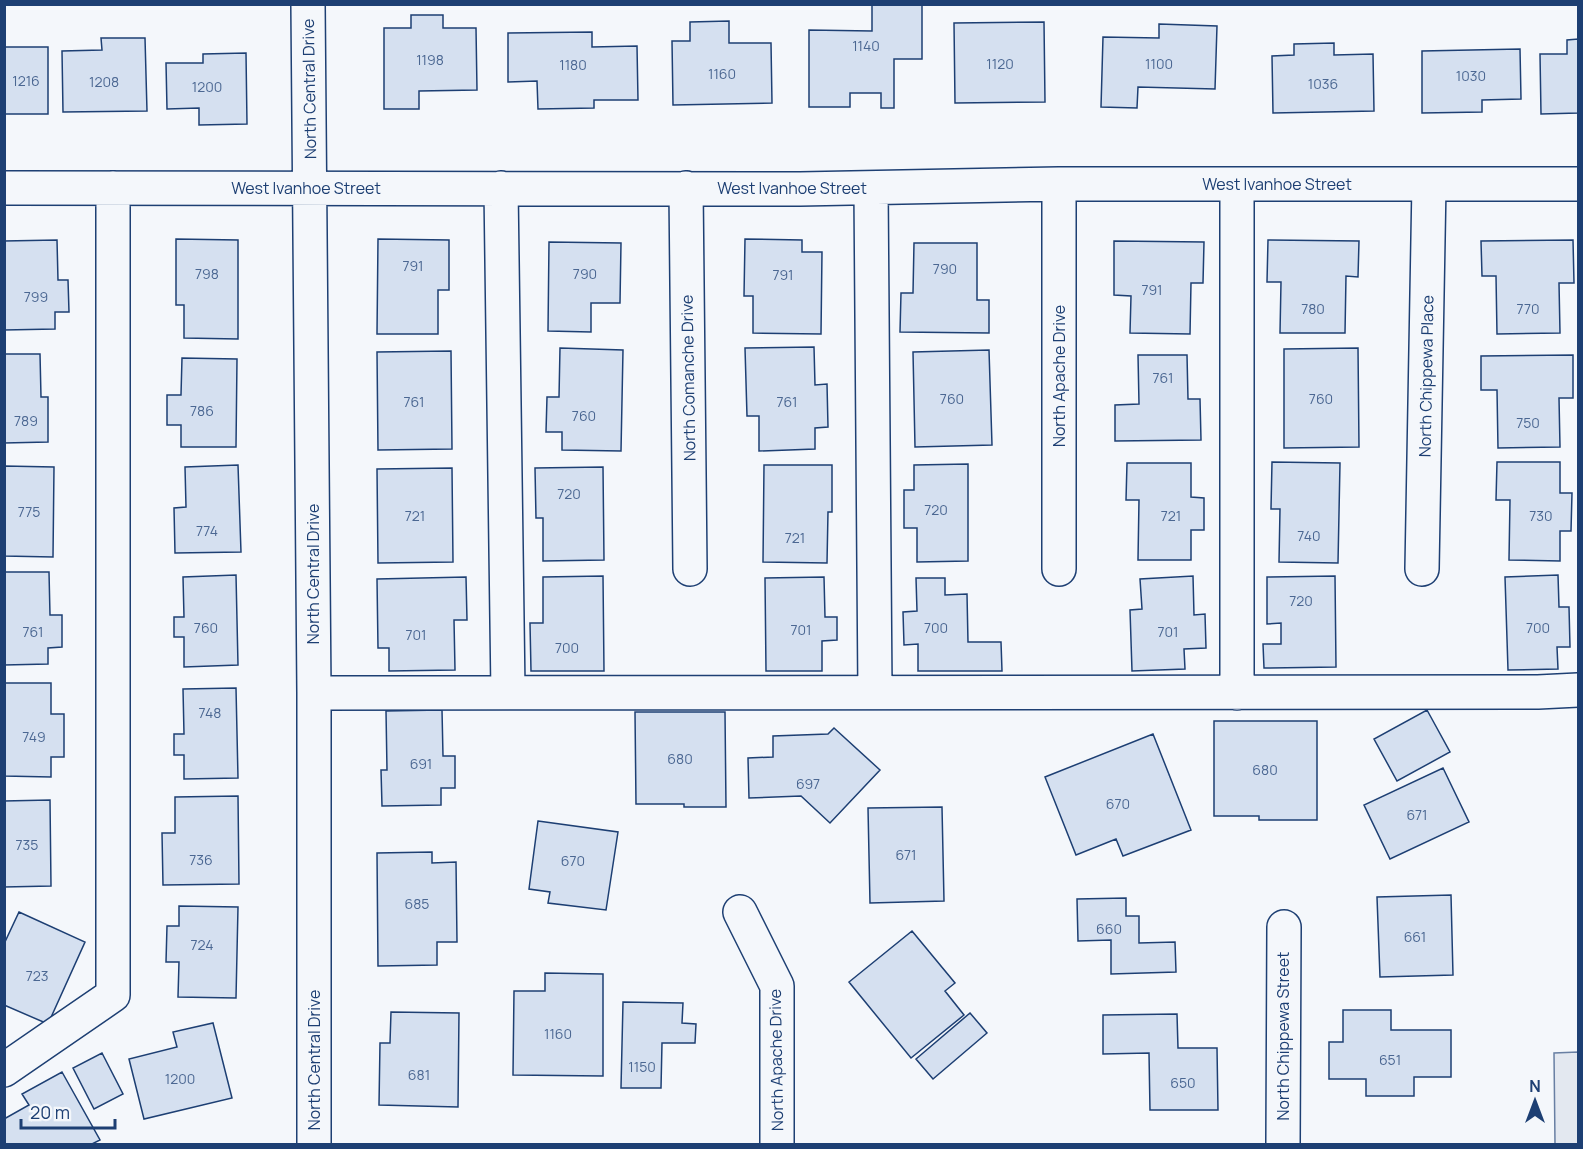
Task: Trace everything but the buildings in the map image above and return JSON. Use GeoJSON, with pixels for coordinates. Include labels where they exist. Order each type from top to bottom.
{"type":"FeatureCollection","features":[{"type":"Feature","properties":{"kind":"street","name":"North Central Drive"},"geometry":{"type":"LineString","coordinates":[[308,4],[314,693],[314,1144]]}},
{"type":"Feature","properties":{"kind":"street","name":"West Ivanhoe Street"},"geometry":{"type":"LineString","coordinates":[[4,188],[871,188],[1059,184],[1578,184]]}},
{"type":"Feature","properties":{"kind":"street","name":"North Apache Drive"},"geometry":{"type":"LineString","coordinates":[[1059,184],[1059,568]]}},
{"type":"Feature","properties":{"kind":"street"},"geometry":{"type":"LineString","coordinates":[[1237,184],[1237,693]]}},
{"type":"Feature","properties":{"kind":"street","name":"North Chippewa Place"},"geometry":{"type":"LineString","coordinates":[[1422,568],[1429,184]]}},
{"type":"Feature","properties":{"kind":"street"},"geometry":{"type":"LineString","coordinates":[[4,1070],[114,995],[114,188]]}},
{"type":"Feature","properties":{"kind":"street"},"geometry":{"type":"LineString","coordinates":[[501,188],[508,692]]}},
{"type":"Feature","properties":{"kind":"street","name":"North Comanche Drive"},"geometry":{"type":"LineString","coordinates":[[686,188],[690,568]]}},
{"type":"Feature","properties":{"kind":"street"},"geometry":{"type":"LineString","coordinates":[[871,188],[875,692]]}},
{"type":"Feature","properties":{"kind":"street"},"geometry":{"type":"LineString","coordinates":[[314,693],[1237,693],[1578,690]]}},
{"type":"Feature","properties":{"kind":"street","name":"North Apache Drive"},"geometry":{"type":"LineString","coordinates":[[740,912],[777,986],[777,1144]]}},
{"type":"Feature","properties":{"kind":"street","name":"North Chippewa Street"},"geometry":{"type":"LineString","coordinates":[[1283,1144],[1284,927]]}},
{"type":"Feature","properties":{"kind":"shaded area"},"geometry":{"type":"Polygon","coordinates":[[[1578,1052],[1578,1144],[1555,1144],[1554,1053],[1578,1052]]]}}]}
